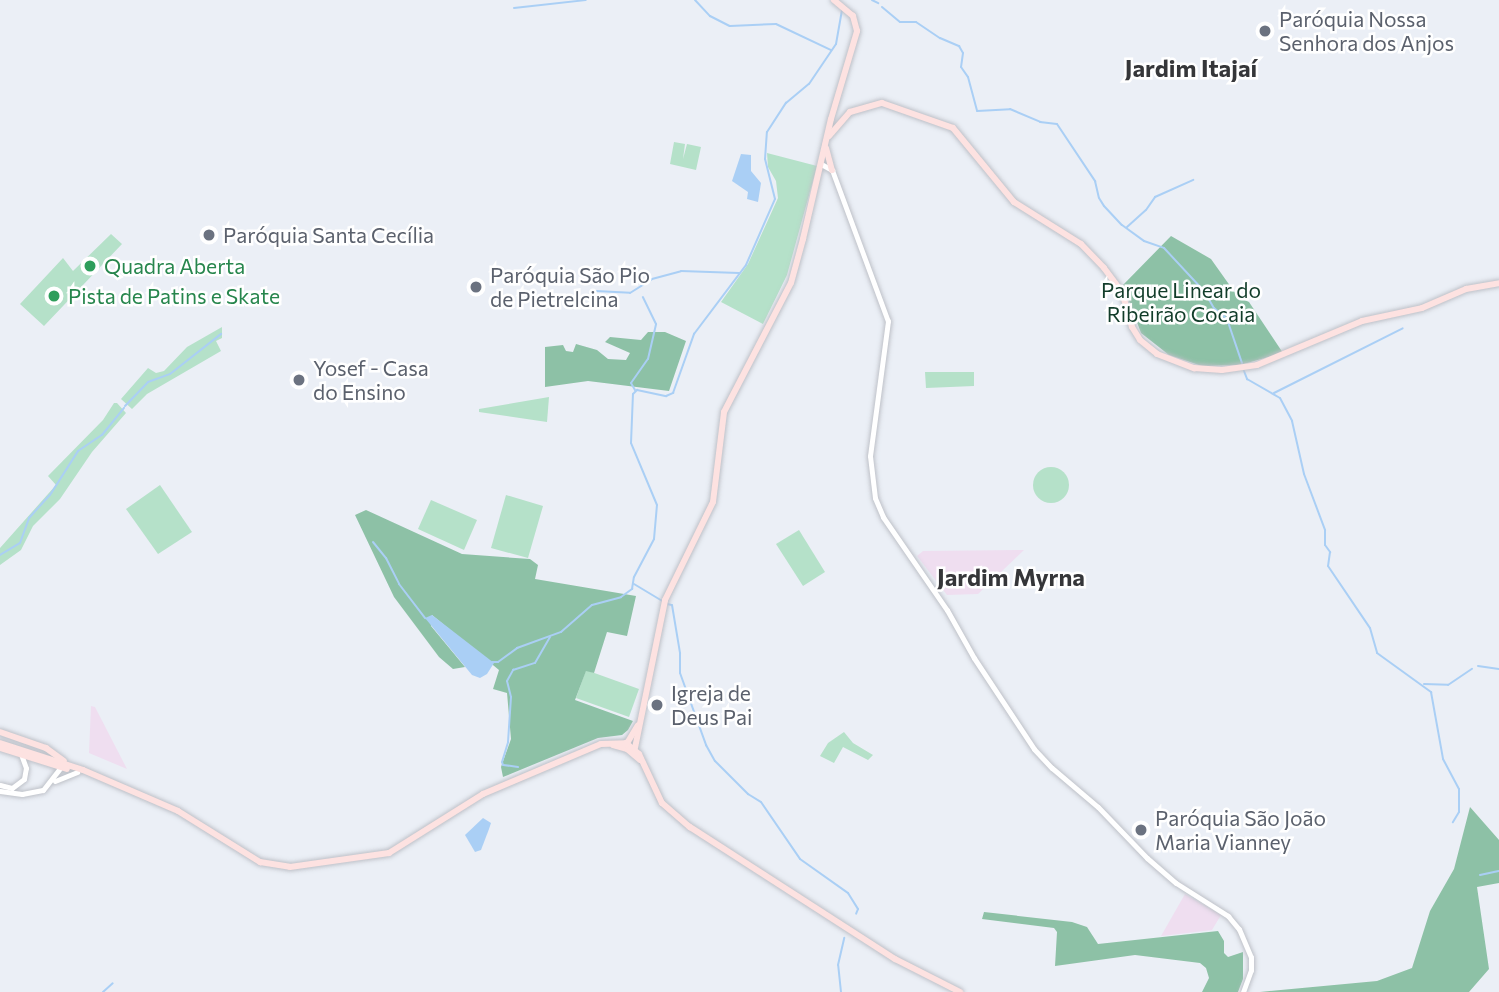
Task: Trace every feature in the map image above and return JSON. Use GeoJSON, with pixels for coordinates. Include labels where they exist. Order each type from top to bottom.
{"type":"FeatureCollection","features":[{"type":"Feature","properties":{"kind":"main road"},"geometry":{"type":"LineString","coordinates":[[628,745],[641,717],[665,603],[708,517],[715,493],[724,412],[791,283],[831,119],[856,37],[857,26],[849,11],[836,2]]}},
{"type":"Feature","properties":{"kind":"main road"},"geometry":{"type":"LineString","coordinates":[[829,136],[850,112],[881,103],[946,123],[962,134],[1014,202],[1081,244],[1119,286],[1132,327],[1140,340],[1157,354],[1181,365],[1212,370],[1243,368],[1275,359],[1362,321],[1422,307],[1466,289],[1499,283]]}},
{"type":"Feature","properties":{"kind":"main road"},"geometry":{"type":"LineString","coordinates":[[825,146],[832,170]]}},
{"type":"Feature","properties":{"kind":"main road"},"geometry":{"type":"LineString","coordinates":[[628,745],[641,717]]}},
{"type":"Feature","properties":{"kind":"main road"},"geometry":{"type":"LineString","coordinates":[[0,732],[47,748],[77,772],[86,773]]}},
{"type":"Feature","properties":{"kind":"main road"},"geometry":{"type":"LineString","coordinates":[[0,746],[63,763],[178,811],[260,862],[290,867],[389,853],[483,794],[601,744],[628,745],[643,764],[662,803],[690,827],[888,955],[960,992]]}},
{"type":"Feature","properties":{"kind":"street"},"geometry":{"type":"LineString","coordinates":[[821,164],[832,170],[888,321],[870,456],[875,498],[883,517],[947,610],[974,658],[1034,749],[1098,807],[1147,858],[1176,883],[1227,916],[1239,929],[1251,957],[1251,970],[1243,992]]}},
{"type":"Feature","properties":{"kind":"street"},"geometry":{"type":"LineString","coordinates":[[0,785],[12,788],[24,779],[26,768],[19,752]]}},
{"type":"Feature","properties":{"kind":"street"},"geometry":{"type":"LineString","coordinates":[[0,791],[22,794],[43,790],[52,782],[63,763]]}},
{"type":"Feature","properties":{"kind":"street"},"geometry":{"type":"LineString","coordinates":[[52,782],[77,772]]}},
{"type":"Feature","properties":{"kind":"shaded area"},"geometry":{"type":"Polygon","coordinates":[[[1024,550],[978,594],[947,595],[917,556],[923,551],[1024,550]]]}},
{"type":"Feature","properties":{"kind":"shaded area"},"geometry":{"type":"Polygon","coordinates":[[[91,706],[95,707],[127,769],[89,753],[91,706]]]}},
{"type":"Feature","properties":{"kind":"shaded area"},"geometry":{"type":"Polygon","coordinates":[[[1185,894],[1221,915],[1212,930],[1161,936],[1185,894]]]}},
{"type":"Feature","properties":{"kind":"green space"},"geometry":{"type":"Polygon","coordinates":[[[674,142],[685,144],[683,159],[687,144],[701,147],[696,170],[670,164],[674,142]]]}},
{"type":"Feature","properties":{"kind":"green space"},"geometry":{"type":"Polygon","coordinates":[[[767,153],[817,166],[787,275],[763,324],[721,302],[748,264],[778,198],[776,181],[768,167],[767,153]]]}},
{"type":"Feature","properties":{"kind":"green space"},"geometry":{"type":"Polygon","coordinates":[[[111,234],[122,244],[44,326],[20,304],[63,258],[73,271],[111,234]]]}},
{"type":"Feature","properties":{"kind":"green space","name":"Parque Linear do Ribeirão Cocaia"},"geometry":{"type":"Polygon","coordinates":[[[1171,236],[1211,259],[1238,297],[1249,302],[1283,353],[1240,365],[1202,366],[1169,355],[1141,333],[1123,285],[1171,236]]]}},
{"type":"Feature","properties":{"kind":"green space"},"geometry":{"type":"Polygon","coordinates":[[[222,327],[222,338],[216,341],[221,351],[147,394],[132,409],[121,399],[148,368],[156,373],[164,371],[187,347],[222,327]]]}},
{"type":"Feature","properties":{"kind":"green space"},"geometry":{"type":"Polygon","coordinates":[[[648,332],[665,332],[686,341],[669,391],[588,381],[545,387],[545,347],[563,345],[566,351],[573,352],[576,344],[597,350],[608,359],[626,360],[630,353],[605,342],[610,337],[641,340],[648,332]]]}},
{"type":"Feature","properties":{"kind":"green space"},"geometry":{"type":"Polygon","coordinates":[[[925,372],[974,372],[974,386],[926,388],[925,372]]]}},
{"type":"Feature","properties":{"kind":"green space"},"geometry":{"type":"Polygon","coordinates":[[[549,397],[547,422],[479,412],[479,409],[549,397]]]}},
{"type":"Feature","properties":{"kind":"green space"},"geometry":{"type":"Polygon","coordinates":[[[114,403],[126,413],[92,452],[60,499],[33,526],[21,550],[0,565],[0,548],[56,485],[48,476],[103,420],[114,403]]]}},
{"type":"Feature","properties":{"kind":"green space"},"geometry":{"type":"Polygon","coordinates":[[[1051,467],[1064,472],[1069,485],[1064,498],[1051,503],[1038,498],[1033,485],[1038,472],[1051,467]]]}},
{"type":"Feature","properties":{"kind":"green space"},"geometry":{"type":"Polygon","coordinates":[[[160,485],[192,532],[158,554],[126,509],[160,485]]]}},
{"type":"Feature","properties":{"kind":"green space"},"geometry":{"type":"Polygon","coordinates":[[[506,495],[543,506],[528,558],[491,548],[506,495]]]}},
{"type":"Feature","properties":{"kind":"green space"},"geometry":{"type":"Polygon","coordinates":[[[431,500],[477,520],[464,550],[418,529],[431,500]]]}},
{"type":"Feature","properties":{"kind":"green space"},"geometry":{"type":"Polygon","coordinates":[[[366,510],[462,554],[530,559],[538,565],[535,579],[636,596],[627,636],[607,632],[594,673],[586,671],[575,700],[633,721],[628,730],[622,735],[598,738],[503,777],[501,767],[511,739],[507,693],[493,689],[499,670],[432,615],[431,626],[465,667],[453,669],[439,657],[394,597],[355,515],[366,510]]]}},
{"type":"Feature","properties":{"kind":"green space"},"geometry":{"type":"Polygon","coordinates":[[[799,530],[825,572],[803,586],[776,544],[799,530]]]}},
{"type":"Feature","properties":{"kind":"green space"},"geometry":{"type":"Polygon","coordinates":[[[586,670],[639,689],[629,717],[576,698],[586,670]]]}},
{"type":"Feature","properties":{"kind":"green space"},"geometry":{"type":"Polygon","coordinates":[[[844,732],[853,743],[873,755],[868,760],[843,747],[834,763],[820,756],[828,743],[844,732]]]}},
{"type":"Feature","properties":{"kind":"green space"},"geometry":{"type":"Polygon","coordinates":[[[1470,807],[1499,840],[1499,883],[1477,887],[1489,969],[1469,992],[1260,992],[1377,981],[1412,968],[1430,911],[1454,869],[1470,807]]]}},
{"type":"Feature","properties":{"kind":"green space"},"geometry":{"type":"Polygon","coordinates":[[[984,912],[1072,922],[1087,927],[1098,944],[1218,931],[1224,941],[1224,953],[1228,957],[1243,952],[1243,979],[1238,992],[1202,992],[1209,978],[1206,968],[1200,963],[1135,955],[1055,966],[1057,932],[1054,928],[982,919],[984,912]]]}},
{"type":"Feature","properties":{"kind":"water"},"geometry":{"type":"Polygon","coordinates":[[[741,154],[751,155],[751,171],[761,183],[758,202],[747,199],[748,192],[732,181],[741,154]]]}},
{"type":"Feature","properties":{"kind":"water"},"geometry":{"type":"Polygon","coordinates":[[[432,615],[494,663],[487,674],[480,678],[472,675],[425,618],[432,615]]]}},
{"type":"Feature","properties":{"kind":"water"},"geometry":{"type":"Polygon","coordinates":[[[483,818],[491,823],[481,850],[475,852],[465,835],[483,818]]]}},
{"type":"Feature","properties":{"kind":"waterway"},"geometry":{"type":"LineString","coordinates":[[514,8],[586,0]]}},
{"type":"Feature","properties":{"kind":"waterway"},"geometry":{"type":"LineString","coordinates":[[695,0],[710,16],[730,26],[776,24],[831,50]]}},
{"type":"Feature","properties":{"kind":"waterway"},"geometry":{"type":"LineString","coordinates":[[872,0],[878,3]]}},
{"type":"Feature","properties":{"kind":"waterway"},"geometry":{"type":"LineString","coordinates":[[882,7],[900,22],[916,22],[940,38],[959,46],[963,53],[961,67],[968,77],[977,111],[1010,109],[1040,122],[1057,124],[1095,181],[1104,206],[1122,225],[1144,241],[1164,248],[1204,291],[1214,308],[1227,319],[1243,366]]}},
{"type":"Feature","properties":{"kind":"waterway"},"geometry":{"type":"LineString","coordinates":[[492,662],[498,662],[517,648],[561,632],[592,605],[621,597],[632,589],[634,577],[654,539],[657,505],[631,443],[633,394],[637,390],[666,396],[673,393],[694,334],[746,265],[775,199],[765,159],[767,132],[786,103],[809,84],[836,44],[842,11]]}},
{"type":"Feature","properties":{"kind":"waterway"},"geometry":{"type":"LineString","coordinates":[[1127,227],[1146,210],[1155,197],[1193,180]]}},
{"type":"Feature","properties":{"kind":"waterway"},"geometry":{"type":"LineString","coordinates":[[373,241],[384,241]]}},
{"type":"Feature","properties":{"kind":"waterway"},"geometry":{"type":"LineString","coordinates":[[596,291],[630,293],[652,279],[681,271],[739,273]]}},
{"type":"Feature","properties":{"kind":"waterway"},"geometry":{"type":"LineString","coordinates":[[635,390],[631,383],[648,359],[656,324],[643,297]]}},
{"type":"Feature","properties":{"kind":"waterway"},"geometry":{"type":"LineString","coordinates":[[1274,393],[1403,328]]}},
{"type":"Feature","properties":{"kind":"waterway"},"geometry":{"type":"LineString","coordinates":[[125,406],[148,382],[170,374],[221,334]]}},
{"type":"Feature","properties":{"kind":"waterway"},"geometry":{"type":"LineString","coordinates":[[1244,371],[1247,379],[1280,398],[1292,421],[1304,474],[1325,530],[1325,545],[1330,552],[1328,566],[1370,628],[1377,653],[1431,692],[1443,759],[1459,789],[1459,812],[1453,822]]}},
{"type":"Feature","properties":{"kind":"waterway"},"geometry":{"type":"LineString","coordinates":[[0,555],[20,543],[29,518],[50,495],[78,451],[102,435],[124,408]]}},
{"type":"Feature","properties":{"kind":"waterway"},"geometry":{"type":"LineString","coordinates":[[373,542],[386,558],[399,584],[425,618]]}},
{"type":"Feature","properties":{"kind":"waterway"},"geometry":{"type":"LineString","coordinates":[[634,584],[662,601]]}},
{"type":"Feature","properties":{"kind":"waterway"},"geometry":{"type":"LineString","coordinates":[[667,604],[672,605],[680,653],[680,673],[706,745],[715,761],[748,794],[761,802],[800,859],[848,893],[858,909],[856,914]]}},
{"type":"Feature","properties":{"kind":"waterway"},"geometry":{"type":"LineString","coordinates":[[518,767],[503,765],[502,762],[508,742],[511,697],[507,681],[513,670],[535,663],[550,637]]}},
{"type":"Feature","properties":{"kind":"waterway"},"geometry":{"type":"LineString","coordinates":[[1478,666],[1499,669]]}},
{"type":"Feature","properties":{"kind":"waterway"},"geometry":{"type":"LineString","coordinates":[[1424,684],[1448,685],[1472,669]]}},
{"type":"Feature","properties":{"kind":"waterway"},"geometry":{"type":"LineString","coordinates":[[1480,875],[1499,871]]}},
{"type":"Feature","properties":{"kind":"waterway"},"geometry":{"type":"LineString","coordinates":[[841,992],[838,965],[844,938]]}},
{"type":"Feature","properties":{"kind":"waterway"},"geometry":{"type":"LineString","coordinates":[[103,992],[113,983]]}},
{"type":"Feature","properties":{"kind":"place","name":"Paróquia Nossa Senhora dos Anjos"},"geometry":{"type":"Point","coordinates":[1265,31]}},
{"type":"Feature","properties":{"kind":"place","name":"Paróquia Santa Cecília"},"geometry":{"type":"Point","coordinates":[209,235]}},
{"type":"Feature","properties":{"kind":"place","name":"Quadra Aberta"},"geometry":{"type":"Point","coordinates":[90,266]}},
{"type":"Feature","properties":{"kind":"place","name":"Paróquia São Pio de Pietrelcina"},"geometry":{"type":"Point","coordinates":[476,287]}},
{"type":"Feature","properties":{"kind":"place","name":"Pista de Patins e Skate"},"geometry":{"type":"Point","coordinates":[54,296]}},
{"type":"Feature","properties":{"kind":"place","name":"Yosef - Casa do Ensino"},"geometry":{"type":"Point","coordinates":[299,380]}},
{"type":"Feature","properties":{"kind":"place","name":"Igreja de Deus Pai"},"geometry":{"type":"Point","coordinates":[657,705]}},
{"type":"Feature","properties":{"kind":"place","name":"Paróquia São João Maria Vianney"},"geometry":{"type":"Point","coordinates":[1141,830]}},
{"type":"Feature","properties":{"kind":"district","name":"Jardim Itajaí"},"geometry":{"type":"Point","coordinates":[1191,68]}},
{"type":"Feature","properties":{"kind":"district","name":"Jardim Myrna"},"geometry":{"type":"Point","coordinates":[1011,577]}}]}
